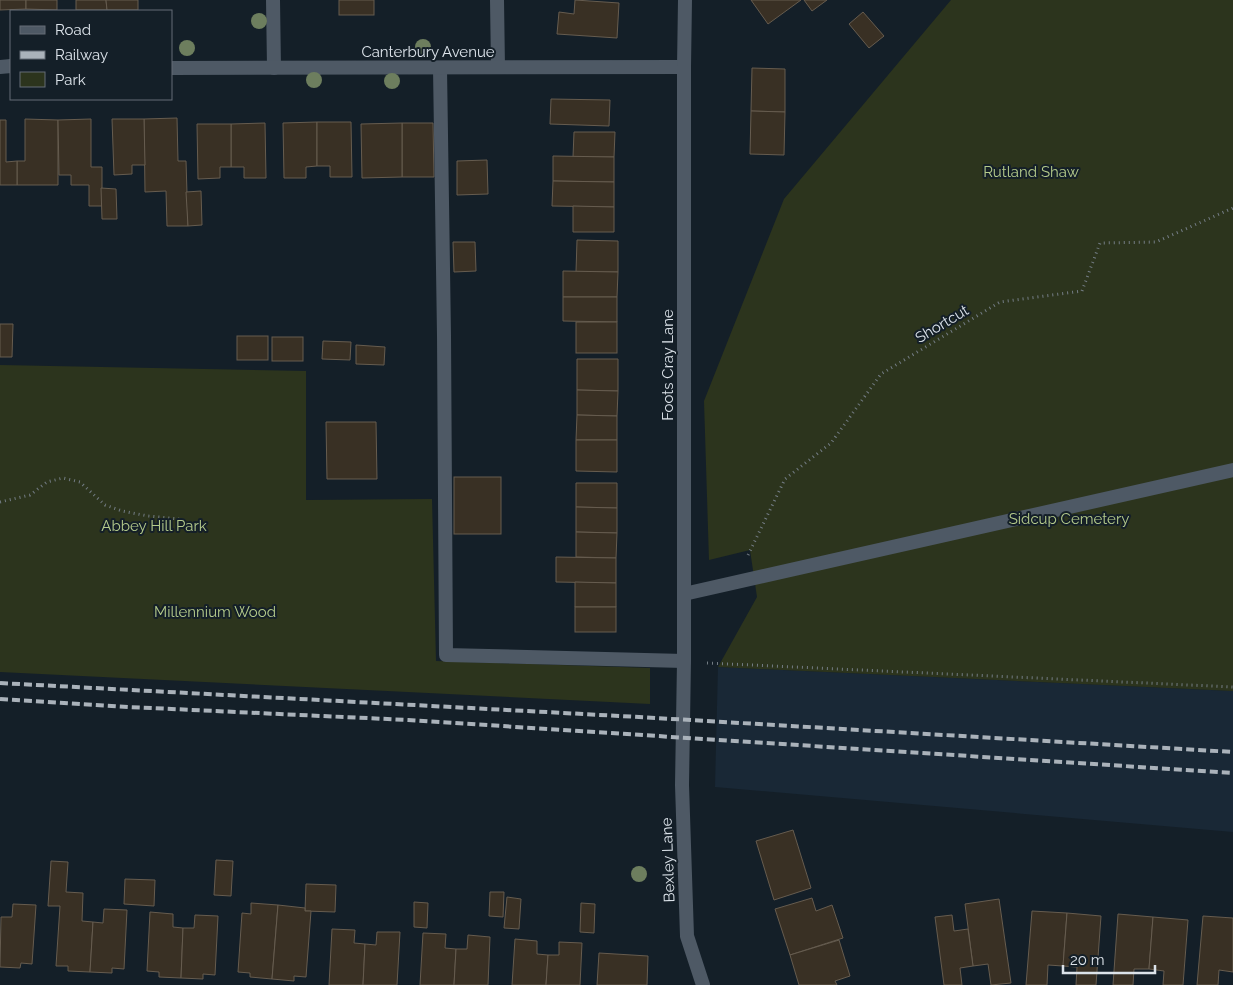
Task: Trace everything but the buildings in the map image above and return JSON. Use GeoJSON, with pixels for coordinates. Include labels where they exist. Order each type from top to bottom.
{"type":"FeatureCollection","features":[{"type":"Feature","properties":{"kind":"street"},"geometry":{"type":"LineString","coordinates":[[273,0],[274,68]]}},
{"type":"Feature","properties":{"kind":"street"},"geometry":{"type":"LineString","coordinates":[[497,0],[498,68]]}},
{"type":"Feature","properties":{"kind":"street","name":"Foots Cray Lane"},"geometry":{"type":"LineString","coordinates":[[682,731],[684,662],[685,0]]}},
{"type":"Feature","properties":{"kind":"street","name":"Canterbury Avenue"},"geometry":{"type":"LineString","coordinates":[[172,68],[684,67]]}},
{"type":"Feature","properties":{"kind":"street"},"geometry":{"type":"LineString","coordinates":[[440,68],[446,655],[684,662]]}},
{"type":"Feature","properties":{"kind":"street"},"geometry":{"type":"LineString","coordinates":[[684,594],[1233,470]]}},
{"type":"Feature","properties":{"kind":"street","name":"Bexley Lane"},"geometry":{"type":"LineString","coordinates":[[682,731],[682,785],[688,936],[703,985]]}},
{"type":"Feature","properties":{"kind":"path","name":"Shortcut"},"geometry":{"type":"LineString","coordinates":[[737,582],[750,550],[785,479],[831,442],[881,374],[1000,302],[1082,291],[1100,243],[1156,242],[1233,208]]}},
{"type":"Feature","properties":{"kind":"path"},"geometry":{"type":"LineString","coordinates":[[0,502],[30,495],[47,482],[63,478],[80,482],[106,505],[122,511],[148,516],[179,518]]}},
{"type":"Feature","properties":{"kind":"path"},"geometry":{"type":"LineString","coordinates":[[684,662],[1233,687]]}},
{"type":"Feature","properties":{"kind":"shaded area"},"geometry":{"type":"Polygon","coordinates":[[[718,667],[1233,691],[1233,832],[715,787],[718,667]]]}},
{"type":"Feature","properties":{"kind":"green space"},"geometry":{"type":"Polygon","coordinates":[[[951,0],[1233,0],[1233,691],[718,667],[757,597],[750,550],[709,560],[704,401],[784,199],[951,0]]]}},
{"type":"Feature","properties":{"kind":"green space","name":"Abbey Hill Park"},"geometry":{"type":"Polygon","coordinates":[[[0,365],[306,371],[306,500],[432,499],[436,661],[650,668],[650,704],[0,672],[0,365]]]}},
{"type":"Feature","properties":{"kind":"railway"},"geometry":{"type":"LineString","coordinates":[[0,683],[639,717],[1233,752]]}},
{"type":"Feature","properties":{"kind":"railway"},"geometry":{"type":"LineString","coordinates":[[0,699],[408,720],[1233,773]]}},
{"type":"Feature","properties":{"kind":"park label","name":"Rutland Shaw"},"geometry":{"type":"Point","coordinates":[1031,172]}},
{"type":"Feature","properties":{"kind":"park label","name":"Sidcup Cemetery"},"geometry":{"type":"Point","coordinates":[1069,519]}},
{"type":"Feature","properties":{"kind":"park label","name":"Millennium Wood"},"geometry":{"type":"Point","coordinates":[215,612]}}]}
